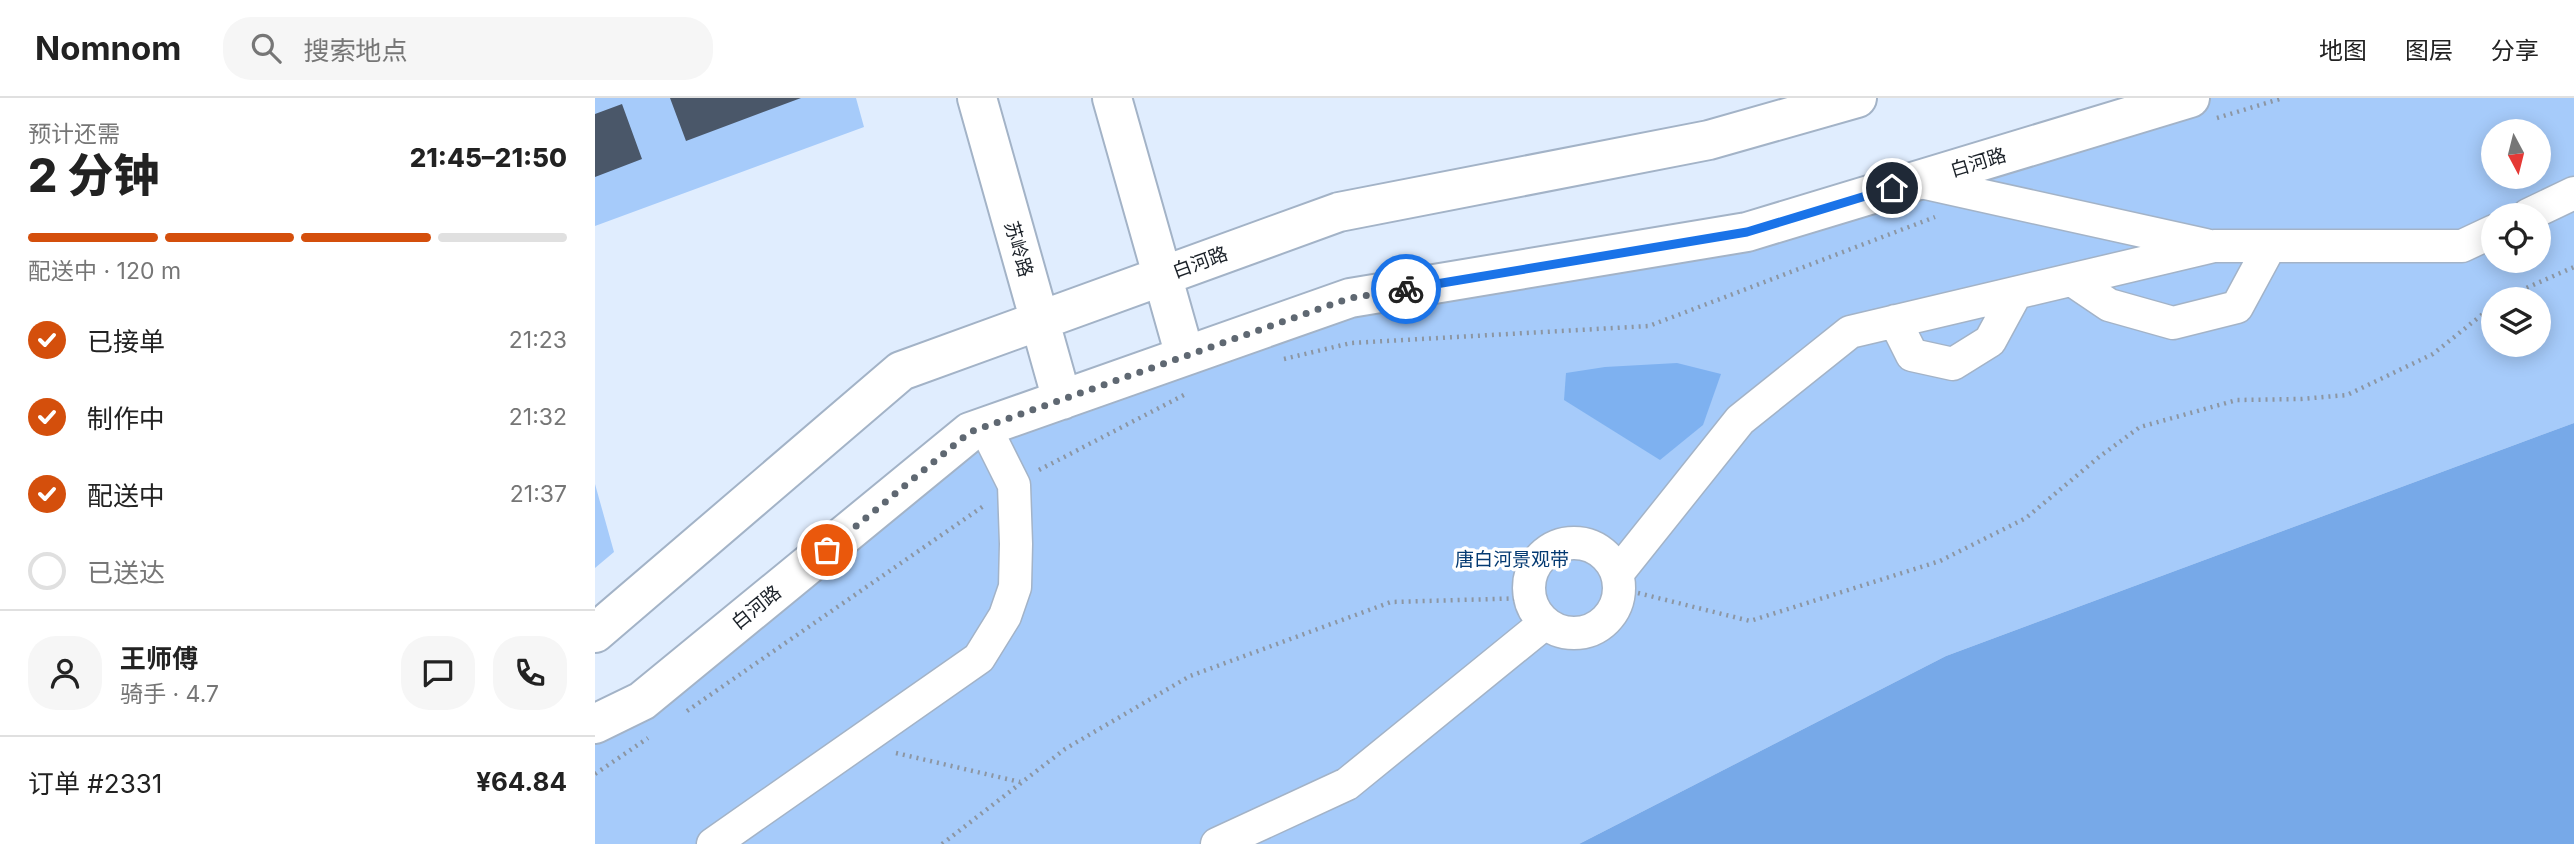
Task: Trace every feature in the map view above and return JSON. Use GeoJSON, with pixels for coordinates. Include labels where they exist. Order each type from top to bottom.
{"type":"FeatureCollection","features":[{"type":"Feature","properties":{"kind":"street","name":"苏岭路"},"geometry":{"type":"LineString","coordinates":[[977,98],[1062,400]]}},
{"type":"Feature","properties":{"kind":"street"},"geometry":{"type":"LineString","coordinates":[[1112,98],[1189,373]]}},
{"type":"Feature","properties":{"kind":"street","name":"白河路"},"geometry":{"type":"LineString","coordinates":[[595,633],[901,371],[1339,212],[1709,140],[1857,98]]}},
{"type":"Feature","properties":{"kind":"street","name":"白河路"},"geometry":{"type":"LineString","coordinates":[[595,724],[642,701],[970,432],[1062,400],[1189,373],[1350,298],[1747,232],[1916,181],[2199,109]]}},
{"type":"Feature","properties":{"kind":"street"},"geometry":{"type":"LineString","coordinates":[[1916,181],[2214,246],[2462,246],[2481,237]]}},
{"type":"Feature","properties":{"kind":"street"},"geometry":{"type":"LineString","coordinates":[[2551,204],[2574,193]]}},
{"type":"Feature","properties":{"kind":"street"},"geometry":{"type":"LineString","coordinates":[[1618,581],[1740,420],[1850,332],[2214,246]]}},
{"type":"Feature","properties":{"kind":"street"},"geometry":{"type":"LineString","coordinates":[[2072,280],[2109,305],[2173,323],[2237,307],[2270,246]]}},
{"type":"Feature","properties":{"kind":"street"},"geometry":{"type":"LineString","coordinates":[[1895,321],[1912,355],[1953,364],[1990,341],[2015,293]]}},
{"type":"Feature","properties":{"kind":"street"},"geometry":{"type":"LineString","coordinates":[[713,844],[979,658],[1005,616],[1015,587],[1014,485],[985,427]]}},
{"type":"Feature","properties":{"kind":"street"},"geometry":{"type":"LineString","coordinates":[[1570,543],[1585,545],[1599,551],[1611,562],[1618,581],[1617,603],[1610,616],[1599,626],[1586,632],[1558,630],[1538,610],[1529,582],[1534,568],[1543,556],[1556,547],[1570,543]]}},
{"type":"Feature","properties":{"kind":"street"},"geometry":{"type":"LineString","coordinates":[[1217,844],[1347,783],[1538,610]]}},
{"type":"Feature","properties":{"kind":"path"},"geometry":{"type":"LineString","coordinates":[[2199,109],[2283,98]]}},
{"type":"Feature","properties":{"kind":"path"},"geometry":{"type":"LineString","coordinates":[[1274,362],[1351,343],[1649,327],[1935,217]]}},
{"type":"Feature","properties":{"kind":"path"},"geometry":{"type":"LineString","coordinates":[[2528,287],[2574,267]]}},
{"type":"Feature","properties":{"kind":"path"},"geometry":{"type":"LineString","coordinates":[[1618,581],[1750,621],[1940,561],[2026,518],[2099,457],[2140,427],[2237,400],[2347,395],[2433,354],[2481,315]]}},
{"type":"Feature","properties":{"kind":"path"},"geometry":{"type":"LineString","coordinates":[[678,717],[1014,485],[1065,456],[1189,373]]}},
{"type":"Feature","properties":{"kind":"path"},"geometry":{"type":"LineString","coordinates":[[942,844],[1065,749],[1190,676],[1391,602],[1538,610]]}},
{"type":"Feature","properties":{"kind":"path"},"geometry":{"type":"LineString","coordinates":[[595,774],[656,733]]}},
{"type":"Feature","properties":{"kind":"path"},"geometry":{"type":"LineString","coordinates":[[857,744],[1021,783]]}},
{"type":"Feature","properties":{"kind":"green space"},"geometry":{"type":"Polygon","coordinates":[[[595,98],[856,98],[864,127],[595,226],[595,98]]]}},
{"type":"Feature","properties":{"kind":"green space","name":"唐白河景观带"},"geometry":{"type":"Polygon","coordinates":[[[2190,98],[2574,98],[2574,423],[1946,656],[1579,844],[595,844],[595,724],[970,432],[1350,298],[1747,232],[2190,98]]]}},
{"type":"Feature","properties":{"kind":"green space"},"geometry":{"type":"Polygon","coordinates":[[[595,484],[614,552],[595,568],[595,484]]]}},
{"type":"Feature","properties":{"kind":"shaded area"},"geometry":{"type":"Polygon","coordinates":[[[1677,363],[1721,374],[1703,425],[1660,460],[1564,400],[1566,373],[1605,367],[1677,363]]]}},
{"type":"Feature","properties":{"kind":"shaded area"},"geometry":{"type":"Polygon","coordinates":[[[2574,423],[2574,844],[1579,844],[1946,656],[2574,423]]]}},
{"type":"Feature","properties":{"kind":"building"},"geometry":{"type":"Polygon","coordinates":[[[670,98],[801,98],[686,141],[670,98]]]}},
{"type":"Feature","properties":{"kind":"building"},"geometry":{"type":"Polygon","coordinates":[[[622,104],[642,159],[595,177],[595,114],[622,104]]]}},
{"type":"Feature","properties":{"kind":"way so far"},"geometry":{"type":"LineString","coordinates":[[827,550],[970,432],[1350,298],[1406,289]]}},
{"type":"Feature","properties":{"kind":"route"},"geometry":{"type":"LineString","coordinates":[[1406,289],[1747,232],[1892,188]]}}]}
